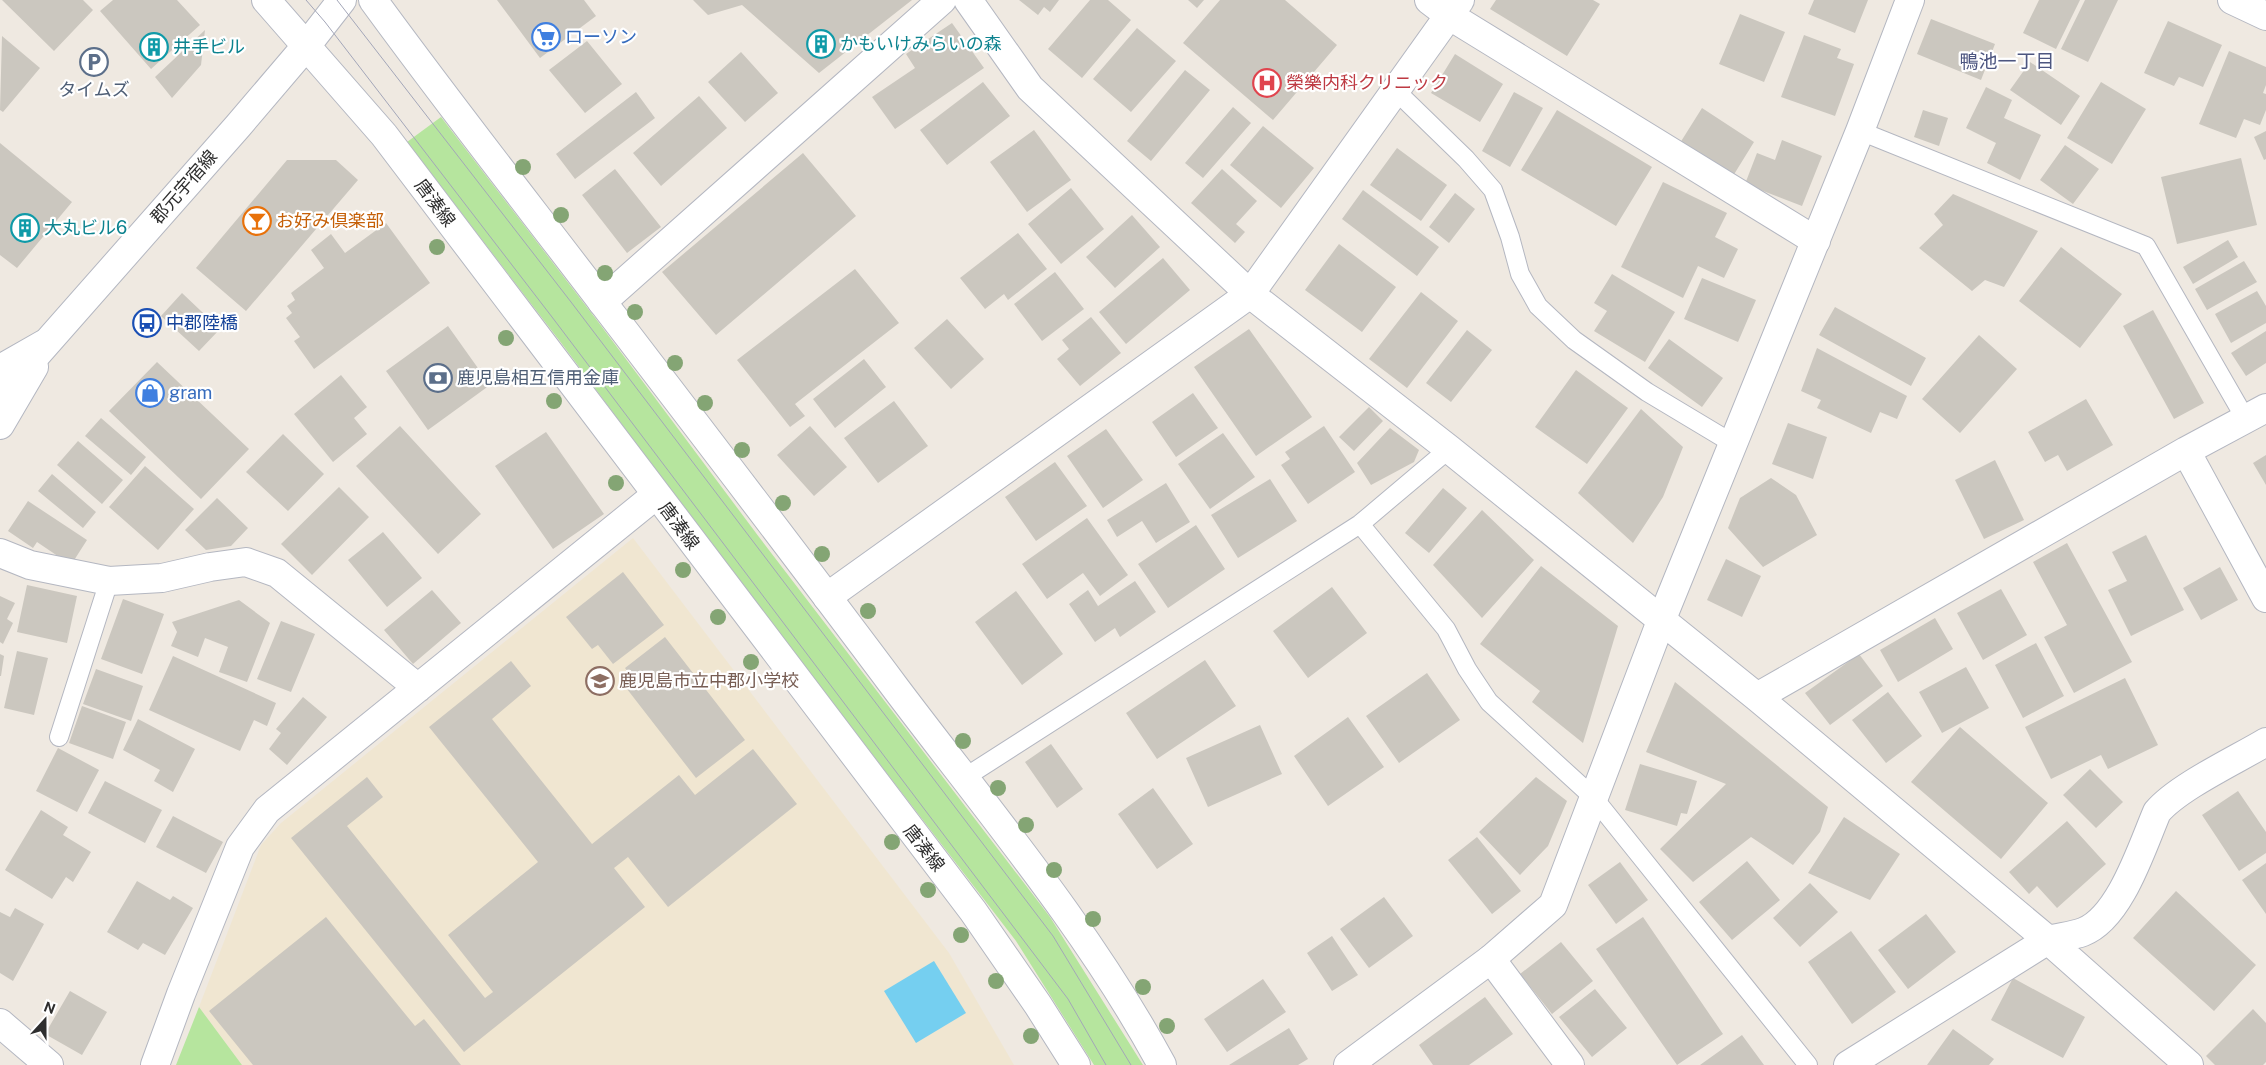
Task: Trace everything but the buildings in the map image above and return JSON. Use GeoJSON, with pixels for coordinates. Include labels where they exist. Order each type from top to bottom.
{"type":"FeatureCollection","features":[{"type":"Feature","properties":{"kind":"street","name":"唐湊線"},"geometry":{"type":"LineString","coordinates":[[266,0],[384,135],[972,911],[1038,1006],[1076,1065]]}},
{"type":"Feature","properties":{"kind":"street","name":"郡元宇宿線"},"geometry":{"type":"LineString","coordinates":[[0,396],[307,45],[342,0]]}},
{"type":"Feature","properties":{"kind":"street"},"geometry":{"type":"LineString","coordinates":[[374,0],[444,97],[964,778],[1035,868],[1099,962],[1162,1065]]}},
{"type":"Feature","properties":{"kind":"street"},"geometry":{"type":"LineString","coordinates":[[602,302],[942,0]]}},
{"type":"Feature","properties":{"kind":"street"},"geometry":{"type":"LineString","coordinates":[[968,0],[1030,88],[1250,294],[1449,449],[1757,697],[2048,940],[2189,1065]]}},
{"type":"Feature","properties":{"kind":"street"},"geometry":{"type":"LineString","coordinates":[[1348,1065],[1491,959],[1553,905],[1661,621],[1816,241],[1910,0]]}},
{"type":"Feature","properties":{"kind":"street"},"geometry":{"type":"LineString","coordinates":[[2232,0],[2266,16]]}},
{"type":"Feature","properties":{"kind":"street"},"geometry":{"type":"LineString","coordinates":[[827,597],[1250,294],[1396,90],[1446,5],[1816,241]]}},
{"type":"Feature","properties":{"kind":"street"},"geometry":{"type":"LineString","coordinates":[[0,369],[50,340]]}},
{"type":"Feature","properties":{"kind":"street"},"geometry":{"type":"LineString","coordinates":[[0,425],[50,340]]}},
{"type":"Feature","properties":{"kind":"street"},"geometry":{"type":"LineString","coordinates":[[1757,697],[2255,413]]}},
{"type":"Feature","properties":{"kind":"street"},"geometry":{"type":"LineString","coordinates":[[2186,451],[2266,598]]}},
{"type":"Feature","properties":{"kind":"street"},"geometry":{"type":"LineString","coordinates":[[155,1065],[181,994],[240,847],[267,810],[656,495]]}},
{"type":"Feature","properties":{"kind":"street"},"geometry":{"type":"LineString","coordinates":[[0,553],[30,565],[109,581],[162,578],[210,567],[246,562],[277,573],[418,688]]}},
{"type":"Feature","properties":{"kind":"street"},"geometry":{"type":"LineString","coordinates":[[1848,1065],[2048,940],[2084,932],[2103,919],[2119,895],[2157,812],[2163,805],[2183,791],[2266,742]]}},
{"type":"Feature","properties":{"kind":"street"},"geometry":{"type":"LineString","coordinates":[[1491,959],[1570,1065]]}},
{"type":"Feature","properties":{"kind":"street"},"geometry":{"type":"LineString","coordinates":[[0,1023],[49,1065]]}},
{"type":"Feature","properties":{"kind":"lane"},"geometry":{"type":"LineString","coordinates":[[1396,90],[1466,159],[1493,190],[1510,237],[1520,274],[1538,306],[1574,340],[1648,392],[1732,443]]}},
{"type":"Feature","properties":{"kind":"lane"},"geometry":{"type":"LineString","coordinates":[[1860,131],[2146,246],[2255,413]]}},
{"type":"Feature","properties":{"kind":"lane"},"geometry":{"type":"LineString","coordinates":[[964,778],[1360,524],[1449,449]]}},
{"type":"Feature","properties":{"kind":"lane"},"geometry":{"type":"LineString","coordinates":[[1360,524],[1446,629],[1467,669],[1489,702],[1593,797],[1808,1065]]}},
{"type":"Feature","properties":{"kind":"lane"},"geometry":{"type":"LineString","coordinates":[[59,737],[109,581]]}},
{"type":"Feature","properties":{"kind":"shaded area","name":"鹿児島市立中郡小学校"},"geometry":{"type":"Polygon","coordinates":[[[633,538],[949,953],[1014,1065],[242,1065],[199,1007],[261,845],[281,823],[633,538]]]}},
{"type":"Feature","properties":{"kind":"green space"},"geometry":{"type":"Polygon","coordinates":[[[441,117],[1050,917],[1143,1065],[1094,1065],[1016,941],[725,563],[562,344],[407,142],[441,117]]]}},
{"type":"Feature","properties":{"kind":"green space"},"geometry":{"type":"Polygon","coordinates":[[[199,1007],[242,1065],[176,1065],[199,1007]]]}},
{"type":"Feature","properties":{"kind":"water"},"geometry":{"type":"Polygon","coordinates":[[[934,961],[966,1013],[916,1043],[884,991],[934,961]]]}},
{"type":"Feature","properties":{"kind":"tram line"},"geometry":{"type":"LineString","coordinates":[[306,0],[325,22],[552,317],[1068,999],[1106,1065]]}},
{"type":"Feature","properties":{"kind":"tram line"},"geometry":{"type":"LineString","coordinates":[[337,0],[571,302],[1053,936],[1131,1065]]}},
{"type":"Feature","properties":{"kind":"place","name":"ローソン"},"geometry":{"type":"Point","coordinates":[546,37]}},
{"type":"Feature","properties":{"kind":"place","name":"かもいけみらいの森"},"geometry":{"type":"Point","coordinates":[821,44]}},
{"type":"Feature","properties":{"kind":"place","name":"井手ビル"},"geometry":{"type":"Point","coordinates":[154,47]}},
{"type":"Feature","properties":{"kind":"place","name":"タイムズ"},"geometry":{"type":"Point","coordinates":[94,62]}},
{"type":"Feature","properties":{"kind":"place","name":"榮樂内科クリニック"},"geometry":{"type":"Point","coordinates":[1267,83]}},
{"type":"Feature","properties":{"kind":"place","name":"お好み倶楽部"},"geometry":{"type":"Point","coordinates":[257,221]}},
{"type":"Feature","properties":{"kind":"place","name":"大丸ビル6"},"geometry":{"type":"Point","coordinates":[25,228]}},
{"type":"Feature","properties":{"kind":"place","name":"中郡陸橋"},"geometry":{"type":"Point","coordinates":[147,323]}},
{"type":"Feature","properties":{"kind":"place","name":"鹿児島相互信用金庫"},"geometry":{"type":"Point","coordinates":[438,378]}},
{"type":"Feature","properties":{"kind":"place","name":"gram"},"geometry":{"type":"Point","coordinates":[150,393]}},
{"type":"Feature","properties":{"kind":"place","name":"鹿児島市立中郡小学校"},"geometry":{"type":"Point","coordinates":[600,681]}},
{"type":"Feature","properties":{"kind":"district","name":"鴨池一丁目"},"geometry":{"type":"Point","coordinates":[2007,61]}}]}
